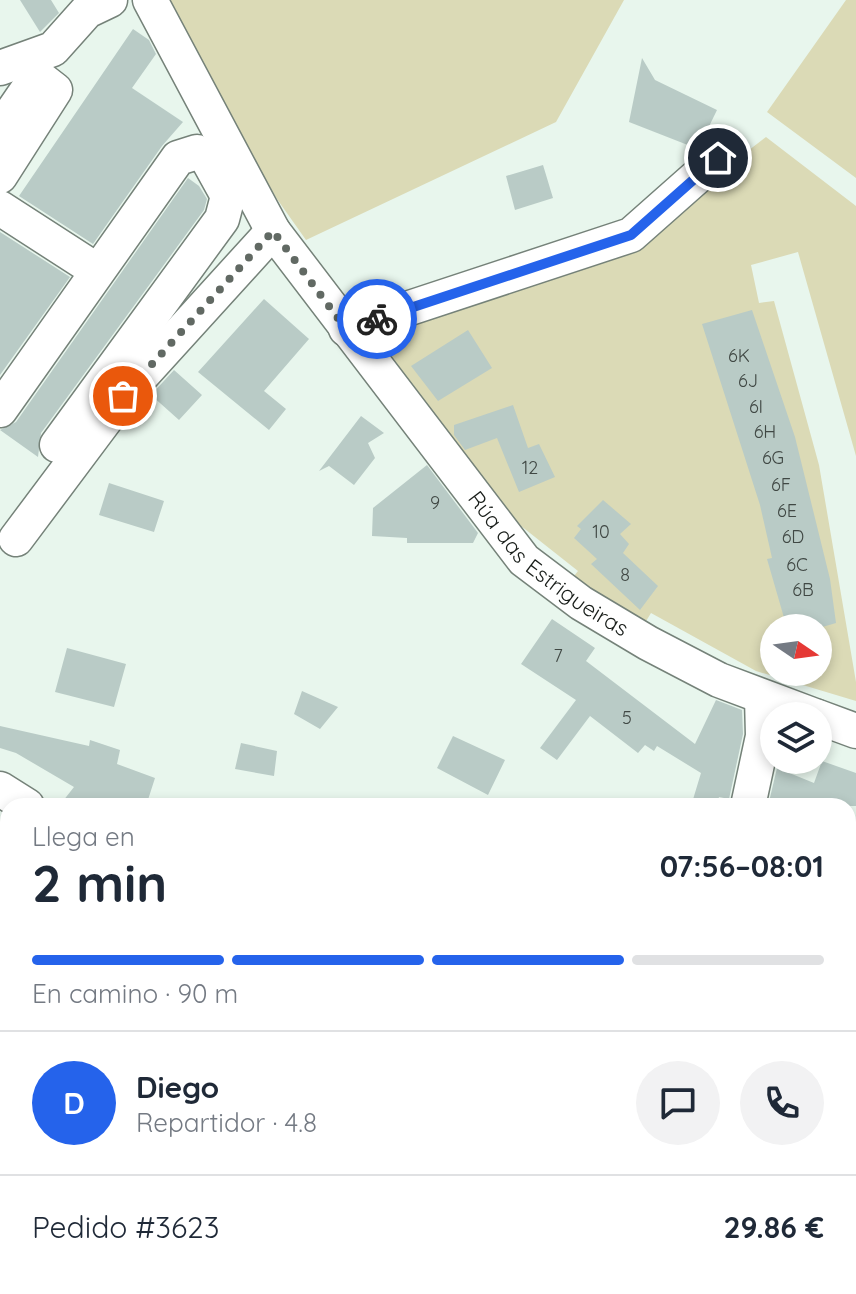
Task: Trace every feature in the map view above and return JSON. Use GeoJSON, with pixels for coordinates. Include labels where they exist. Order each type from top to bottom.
{"type":"FeatureCollection","features":[{"type":"Feature","properties":{"kind":"street"},"geometry":{"type":"LineString","coordinates":[[0,68],[53,49],[87,11],[110,0]]}},
{"type":"Feature","properties":{"kind":"street","name":"Rúa das Estrigueiras"},"geometry":{"type":"LineString","coordinates":[[150,0],[273,231],[524,560],[581,603],[648,643],[719,680],[776,702]]}},
{"type":"Feature","properties":{"kind":"street"},"geometry":{"type":"LineString","coordinates":[[0,176],[55,90],[37,76],[6,105]]}},
{"type":"Feature","properties":{"kind":"street"},"geometry":{"type":"LineString","coordinates":[[0,410],[178,158],[197,152],[207,158],[228,196],[222,219],[57,445]]}},
{"type":"Feature","properties":{"kind":"street"},"geometry":{"type":"LineString","coordinates":[[346,329],[631,235],[718,158]]}},
{"type":"Feature","properties":{"kind":"street"},"geometry":{"type":"LineString","coordinates":[[0,208],[96,270]]}},
{"type":"Feature","properties":{"kind":"street"},"geometry":{"type":"LineString","coordinates":[[16,539],[123,396],[273,231]]}},
{"type":"Feature","properties":{"kind":"street"},"geometry":{"type":"LineString","coordinates":[[750,798],[763,736],[762,697]]}},
{"type":"Feature","properties":{"kind":"street","name":"Rúa das Estrigueiras"},"geometry":{"type":"LineString","coordinates":[[832,722],[856,731]]}},
{"type":"Feature","properties":{"kind":"green space"},"geometry":{"type":"Polygon","coordinates":[[[162,0],[624,0],[556,122],[306,240],[277,199],[162,0]]]}},
{"type":"Feature","properties":{"kind":"green space"},"geometry":{"type":"Polygon","coordinates":[[[846,0],[856,0],[856,178],[767,112],[846,0]]]}},
{"type":"Feature","properties":{"kind":"green space"},"geometry":{"type":"Polygon","coordinates":[[[766,137],[856,206],[856,456],[798,252],[751,265],[759,303],[774,301],[819,465],[856,682],[856,701],[806,686],[832,686],[832,614],[760,614],[760,672],[651,613],[637,636],[563,590],[578,571],[516,522],[371,335],[619,250],[766,137]]]}},
{"type":"Feature","properties":{"kind":"building"},"geometry":{"type":"Polygon","coordinates":[[[20,0],[51,0],[59,13],[40,32],[20,0]]]}},
{"type":"Feature","properties":{"kind":"building"},"geometry":{"type":"Polygon","coordinates":[[[133,29],[149,40],[156,54],[132,88],[183,122],[162,146],[93,244],[19,196],[133,29]]]}},
{"type":"Feature","properties":{"kind":"building"},"geometry":{"type":"Polygon","coordinates":[[[642,58],[655,80],[717,110],[698,149],[629,122],[642,58]]]}},
{"type":"Feature","properties":{"kind":"building"},"geometry":{"type":"Polygon","coordinates":[[[543,165],[553,198],[515,210],[506,176],[543,165]]]}},
{"type":"Feature","properties":{"kind":"building"},"geometry":{"type":"Polygon","coordinates":[[[188,178],[199,186],[207,199],[204,210],[41,433],[38,457],[0,430],[16,422],[188,178]]]}},
{"type":"Feature","properties":{"kind":"building"},"geometry":{"type":"Polygon","coordinates":[[[0,232],[70,277],[0,375],[0,232]]]}},
{"type":"Feature","properties":{"kind":"building"},"geometry":{"type":"Polygon","coordinates":[[[264,299],[309,339],[264,391],[286,409],[269,430],[198,372],[264,299]]]}},
{"type":"Feature","properties":{"kind":"building"},"geometry":{"type":"Polygon","coordinates":[[[752,310],[795,437],[830,579],[836,623],[832,624],[832,614],[783,614],[767,559],[772,558],[760,505],[702,324],[752,310]]]}},
{"type":"Feature","properties":{"kind":"building"},"geometry":{"type":"Polygon","coordinates":[[[468,330],[492,368],[438,401],[411,366],[468,330]]]}},
{"type":"Feature","properties":{"kind":"building"},"geometry":{"type":"Polygon","coordinates":[[[174,370],[202,395],[179,420],[151,395],[174,370]]]}},
{"type":"Feature","properties":{"kind":"building"},"geometry":{"type":"Polygon","coordinates":[[[513,405],[528,448],[539,444],[555,477],[519,492],[497,438],[465,450],[454,435],[454,425],[513,405]]]}},
{"type":"Feature","properties":{"kind":"building"},"geometry":{"type":"Polygon","coordinates":[[[361,416],[384,433],[368,443],[375,458],[354,485],[329,466],[319,471],[361,416]]]}},
{"type":"Feature","properties":{"kind":"building"},"geometry":{"type":"Polygon","coordinates":[[[427,465],[478,533],[473,543],[407,543],[407,538],[372,536],[373,508],[427,465]]]}},
{"type":"Feature","properties":{"kind":"building"},"geometry":{"type":"Polygon","coordinates":[[[109,483],[164,501],[154,532],[99,515],[109,483]]]}},
{"type":"Feature","properties":{"kind":"building"},"geometry":{"type":"Polygon","coordinates":[[[603,500],[631,524],[620,534],[629,544],[623,553],[658,586],[640,610],[591,564],[597,559],[574,538],[581,529],[577,526],[603,500]]]}},
{"type":"Feature","properties":{"kind":"building"},"geometry":{"type":"Polygon","coordinates":[[[552,619],[595,648],[586,661],[695,744],[716,700],[742,710],[743,734],[729,798],[693,798],[701,773],[657,746],[654,751],[645,745],[638,753],[590,716],[557,760],[540,748],[576,700],[521,664],[552,619]]]}},
{"type":"Feature","properties":{"kind":"building"},"geometry":{"type":"Polygon","coordinates":[[[67,648],[126,664],[114,707],[55,692],[67,648]]]}},
{"type":"Feature","properties":{"kind":"building"},"geometry":{"type":"Polygon","coordinates":[[[302,691],[338,707],[320,729],[294,714],[302,691]]]}},
{"type":"Feature","properties":{"kind":"building"},"geometry":{"type":"Polygon","coordinates":[[[0,726],[89,746],[90,740],[120,750],[117,764],[155,778],[149,798],[65,798],[74,787],[16,753],[0,748],[0,726]]]}},
{"type":"Feature","properties":{"kind":"building"},"geometry":{"type":"Polygon","coordinates":[[[453,736],[505,760],[488,795],[437,768],[453,736]]]}},
{"type":"Feature","properties":{"kind":"building"},"geometry":{"type":"Polygon","coordinates":[[[241,743],[277,751],[274,776],[235,769],[241,743]]]}},
{"type":"Feature","properties":{"kind":"building"},"geometry":{"type":"Polygon","coordinates":[[[832,765],[856,773],[856,798],[770,798],[776,774],[792,774],[814,783],[817,774],[832,774],[832,765]]]}},
{"type":"Feature","properties":{"kind":"way so far"},"geometry":{"type":"LineString","coordinates":[[123,396],[273,231],[346,329],[377,319]]}},
{"type":"Feature","properties":{"kind":"route"},"geometry":{"type":"LineString","coordinates":[[377,319],[631,235],[718,158]]}}]}
